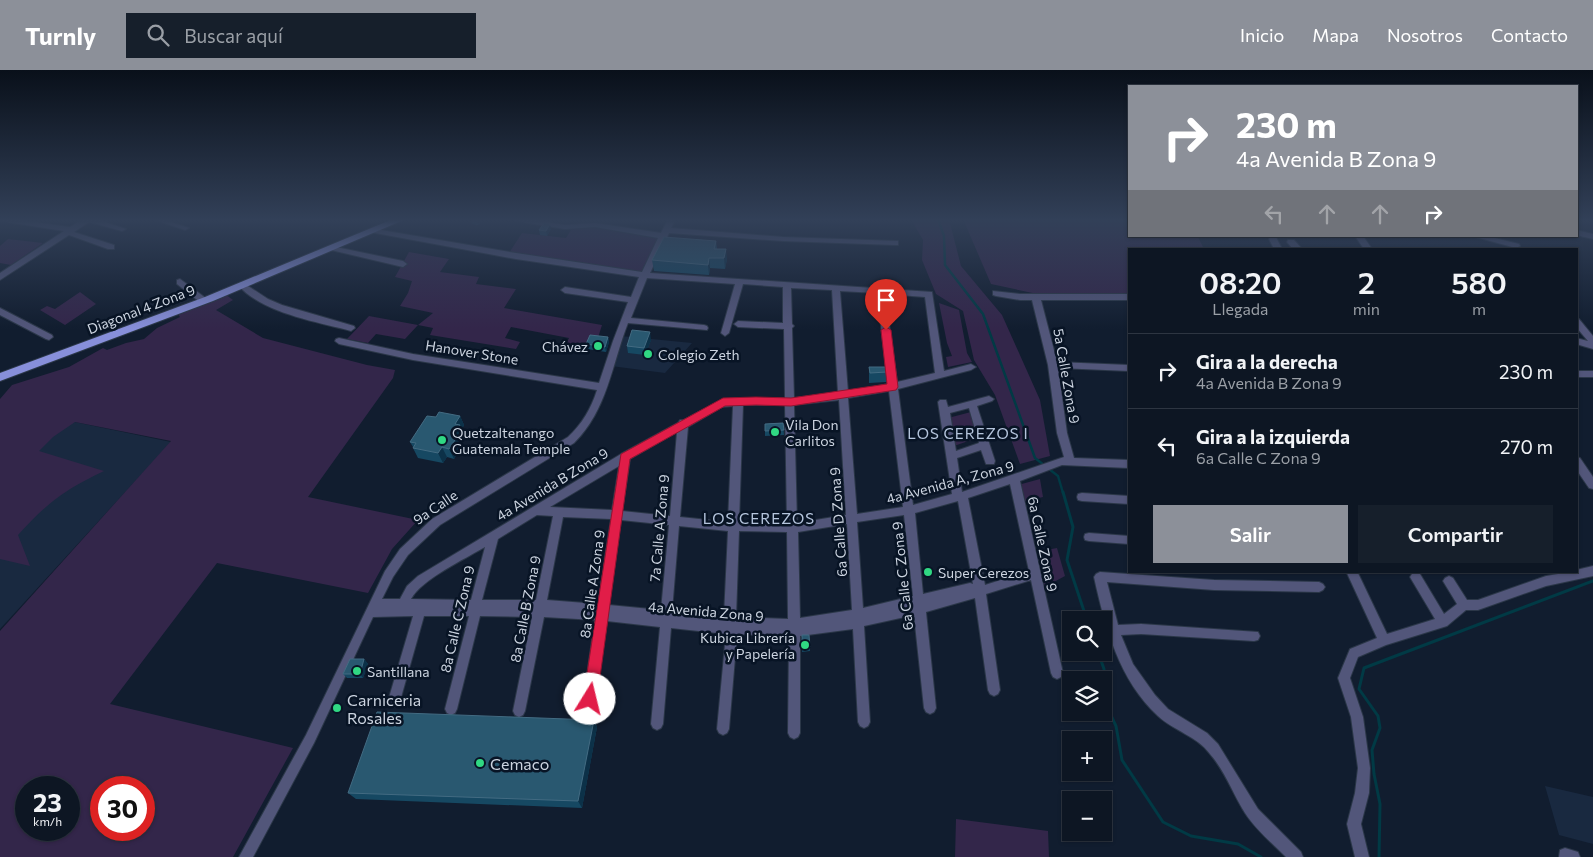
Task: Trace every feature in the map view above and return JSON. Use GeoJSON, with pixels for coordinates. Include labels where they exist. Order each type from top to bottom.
{"type":"FeatureCollection","features":[{"type":"Feature","properties":{"kind":"main road","name":"Diagonal 4 Zona 9"},"geometry":{"type":"LineString","coordinates":[[0,377],[204,301],[312,256]]}},
{"type":"Feature","properties":{"kind":"street"},"geometry":{"type":"LineString","coordinates":[[0,277],[32,256]]}},
{"type":"Feature","properties":{"kind":"street"},"geometry":{"type":"LineString","coordinates":[[366,256],[403,264]]}},
{"type":"Feature","properties":{"kind":"street"},"geometry":{"type":"LineString","coordinates":[[517,256],[643,275],[836,290],[929,294],[940,375]]}},
{"type":"Feature","properties":{"kind":"street","name":"9a Calle"},"geometry":{"type":"LineString","coordinates":[[246,857],[306,746],[372,608],[396,563],[424,531],[575,437],[590,417],[624,315],[633,300],[653,256]]}},
{"type":"Feature","properties":{"kind":"street"},"geometry":{"type":"LineString","coordinates":[[180,282],[204,301]]}},
{"type":"Feature","properties":{"kind":"street"},"geometry":{"type":"LineString","coordinates":[[725,333],[740,282]]}},
{"type":"Feature","properties":{"kind":"street"},"geometry":{"type":"LineString","coordinates":[[242,285],[258,296],[279,306],[312,318],[351,328]]}},
{"type":"Feature","properties":{"kind":"street"},"geometry":{"type":"LineString","coordinates":[[788,285],[793,528],[794,733]]}},
{"type":"Feature","properties":{"kind":"street"},"geometry":{"type":"LineString","coordinates":[[565,290],[633,300]]}},
{"type":"Feature","properties":{"kind":"street","name":"6a Calle D Zona 9"},"geometry":{"type":"LineString","coordinates":[[836,290],[864,722]]}},
{"type":"Feature","properties":{"kind":"street","name":"6a Calle C Zona 9"},"geometry":{"type":"LineString","coordinates":[[882,292],[892,387],[909,510],[930,708]]}},
{"type":"Feature","properties":{"kind":"street"},"geometry":{"type":"LineString","coordinates":[[996,293],[1036,297],[1128,297]]}},
{"type":"Feature","properties":{"kind":"street","name":"5a Calle Zona 9"},"geometry":{"type":"LineString","coordinates":[[1036,297],[1053,366],[1065,461]]}},
{"type":"Feature","properties":{"kind":"street"},"geometry":{"type":"LineString","coordinates":[[0,311],[49,337]]}},
{"type":"Feature","properties":{"kind":"street"},"geometry":{"type":"LineString","coordinates":[[624,315],[704,328]]}},
{"type":"Feature","properties":{"kind":"street"},"geometry":{"type":"LineString","coordinates":[[1578,323],[1593,342]]}},
{"type":"Feature","properties":{"kind":"street"},"geometry":{"type":"LineString","coordinates":[[738,324],[790,326]]}},
{"type":"Feature","properties":{"kind":"street","name":"Hanover Stone"},"geometry":{"type":"LineString","coordinates":[[338,341],[413,357],[601,387]]}},
{"type":"Feature","properties":{"kind":"street"},"geometry":{"type":"LineString","coordinates":[[1578,342],[1593,346]]}},
{"type":"Feature","properties":{"kind":"street"},"geometry":{"type":"LineString","coordinates":[[1053,366],[1063,364],[1128,368]]}},
{"type":"Feature","properties":{"kind":"street","name":"4a Avenida B Zona 9"},"geometry":{"type":"LineString","coordinates":[[401,608],[416,584],[625,457],[720,404],[738,401],[791,402],[843,396],[892,387],[971,367]]}},
{"type":"Feature","properties":{"kind":"street"},"geometry":{"type":"LineString","coordinates":[[1578,374],[1593,374]]}},
{"type":"Feature","properties":{"kind":"street"},"geometry":{"type":"LineString","coordinates":[[989,399],[972,404],[944,406],[951,456],[979,589],[994,690]]}},
{"type":"Feature","properties":{"kind":"street"},"geometry":{"type":"LineString","coordinates":[[723,729],[731,625],[738,401]]}},
{"type":"Feature","properties":{"kind":"street"},"geometry":{"type":"LineString","coordinates":[[972,404],[990,461]]}},
{"type":"Feature","properties":{"kind":"street","name":"7a Calle A Zona 9"},"geometry":{"type":"LineString","coordinates":[[657,724],[683,423]]}},
{"type":"Feature","properties":{"kind":"street"},"geometry":{"type":"LineString","coordinates":[[951,456],[984,445]]}},
{"type":"Feature","properties":{"kind":"street","name":"8a Calle A Zona 9"},"geometry":{"type":"LineString","coordinates":[[587,716],[625,457]]}},
{"type":"Feature","properties":{"kind":"street"},"geometry":{"type":"LineString","coordinates":[[1065,461],[1128,464]]}},
{"type":"Feature","properties":{"kind":"street","name":"4a Avenida A, Zona 9"},"geometry":{"type":"LineString","coordinates":[[536,511],[617,515],[734,527],[793,528],[909,510],[960,496],[1065,461]]}},
{"type":"Feature","properties":{"kind":"street"},"geometry":{"type":"LineString","coordinates":[[1578,464],[1593,485]]}},
{"type":"Feature","properties":{"kind":"street","name":"6a Calle Zona 9"},"geometry":{"type":"LineString","coordinates":[[1014,479],[1057,673]]}},
{"type":"Feature","properties":{"kind":"street"},"geometry":{"type":"LineString","coordinates":[[1082,497],[1128,500]]}},
{"type":"Feature","properties":{"kind":"street","name":"8a Calle B Zona 9"},"geometry":{"type":"LineString","coordinates":[[519,711],[559,512]]}},
{"type":"Feature","properties":{"kind":"street","name":"8a Calle C Zona 9"},"geometry":{"type":"LineString","coordinates":[[451,709],[493,537]]}},
{"type":"Feature","properties":{"kind":"street"},"geometry":{"type":"LineString","coordinates":[[1089,537],[1128,540]]}},
{"type":"Feature","properties":{"kind":"street","name":"4a Avenida Zona 9"},"geometry":{"type":"LineString","coordinates":[[372,608],[475,607],[540,609],[731,625],[794,628],[858,618],[919,605],[979,589],[1033,571]]}},
{"type":"Feature","properties":{"kind":"street"},"geometry":{"type":"LineString","coordinates":[[1362,857],[1354,824],[1362,793],[1364,768],[1357,717],[1344,678],[1354,653],[1384,640],[1442,622],[1464,605],[1478,605],[1546,581],[1593,571]]}},
{"type":"Feature","properties":{"kind":"street"},"geometry":{"type":"LineString","coordinates":[[1352,573],[1384,640]]}},
{"type":"Feature","properties":{"kind":"street"},"geometry":{"type":"LineString","coordinates":[[1108,611],[1100,577],[1214,585],[1318,588]]}},
{"type":"Feature","properties":{"kind":"street"},"geometry":{"type":"LineString","coordinates":[[1416,577],[1442,622]]}},
{"type":"Feature","properties":{"kind":"street"},"geometry":{"type":"LineString","coordinates":[[1449,581],[1464,605]]}},
{"type":"Feature","properties":{"kind":"street","name":"4a Avenida Zona 9"},"geometry":{"type":"LineString","coordinates":[[401,608],[420,611],[475,607]]}},
{"type":"Feature","properties":{"kind":"street"},"geometry":{"type":"LineString","coordinates":[[394,701],[420,611]]}},
{"type":"Feature","properties":{"kind":"street"},"geometry":{"type":"LineString","coordinates":[[1254,636],[1141,629],[1112,630],[1122,652],[1149,697],[1172,719],[1211,744],[1259,821],[1296,857]]}},
{"type":"Feature","properties":{"kind":"shaded area"},"geometry":{"type":"Polygon","coordinates":[[[0,256],[24,256],[11,265],[0,263],[0,256]]]}},
{"type":"Feature","properties":{"kind":"shaded area"},"geometry":{"type":"Polygon","coordinates":[[[407,256],[430,256],[449,259],[440,272],[479,277],[476,284],[516,289],[504,308],[602,325],[597,341],[587,349],[587,353],[563,350],[569,338],[511,327],[505,338],[520,342],[516,349],[430,335],[433,328],[418,325],[433,313],[400,306],[408,293],[412,281],[395,277],[407,256]]]}},
{"type":"Feature","properties":{"kind":"shaded area"},"geometry":{"type":"Polygon","coordinates":[[[526,256],[650,256],[642,274],[526,256]]]}},
{"type":"Feature","properties":{"kind":"shaded area"},"geometry":{"type":"Polygon","coordinates":[[[922,256],[958,256],[961,266],[1002,315],[1040,400],[1050,456],[1020,464],[995,395],[974,360],[963,311],[936,294],[922,260],[922,256]]]}},
{"type":"Feature","properties":{"kind":"shaded area"},"geometry":{"type":"Polygon","coordinates":[[[979,256],[1128,256],[1128,296],[1042,295],[991,284],[979,256]]]}},
{"type":"Feature","properties":{"kind":"shaded area"},"geometry":{"type":"Polygon","coordinates":[[[80,292],[96,304],[65,325],[40,310],[47,306],[55,309],[80,292]]]}},
{"type":"Feature","properties":{"kind":"shaded area"},"geometry":{"type":"Polygon","coordinates":[[[225,294],[233,300],[216,310],[263,338],[367,365],[395,370],[393,378],[308,497],[418,520],[392,549],[368,593],[217,563],[110,704],[293,748],[233,857],[0,857],[0,631],[171,441],[75,422],[53,437],[39,451],[104,471],[57,498],[18,535],[30,566],[0,559],[0,399],[12,385],[69,367],[103,348],[107,350],[144,339],[157,328],[180,317],[177,313],[225,294]]]}},
{"type":"Feature","properties":{"kind":"shaded area"},"geometry":{"type":"Polygon","coordinates":[[[939,303],[959,310],[967,353],[972,362],[948,367],[946,357],[952,356],[947,343],[939,303]]]}},
{"type":"Feature","properties":{"kind":"shaded area"},"geometry":{"type":"Polygon","coordinates":[[[369,316],[418,325],[405,339],[376,334],[368,343],[347,339],[369,316]]]}},
{"type":"Feature","properties":{"kind":"shaded area","name":"Colegio Zeth"},"geometry":{"type":"Polygon","coordinates":[[[621,336],[692,343],[665,373],[611,366],[621,336]]]}},
{"type":"Feature","properties":{"kind":"shaded area"},"geometry":{"type":"Polygon","coordinates":[[[971,412],[977,438],[954,446],[948,418],[971,412]]]}},
{"type":"Feature","properties":{"kind":"shaded area"},"geometry":{"type":"Polygon","coordinates":[[[65,420],[171,442],[0,629],[0,467],[65,420]]]}},
{"type":"Feature","properties":{"kind":"shaded area"},"geometry":{"type":"Polygon","coordinates":[[[1040,479],[1043,497],[1022,502],[1018,485],[1040,479]]]}},
{"type":"Feature","properties":{"kind":"shaded area"},"geometry":{"type":"Polygon","coordinates":[[[1057,548],[1065,576],[1041,589],[1036,552],[1057,548]]]}},
{"type":"Feature","properties":{"kind":"shaded area"},"geometry":{"type":"Polygon","coordinates":[[[1545,786],[1593,797],[1593,844],[1559,835],[1545,786]]]}},
{"type":"Feature","properties":{"kind":"shaded area"},"geometry":{"type":"Polygon","coordinates":[[[956,819],[1048,831],[1049,857],[955,857],[956,819]]]}},
{"type":"Feature","properties":{"kind":"building"},"geometry":{"type":"Polygon","coordinates":[[[654,256],[725,256],[724,258],[709,258],[708,265],[652,260],[654,256]]]}},
{"type":"Feature","properties":{"kind":"building"},"geometry":{"type":"Polygon","coordinates":[[[632,330],[650,332],[644,348],[627,346],[632,330]]]}},
{"type":"Feature","properties":{"kind":"building"},"geometry":{"type":"Polygon","coordinates":[[[590,335],[608,337],[605,347],[586,344],[590,335]]]}},
{"type":"Feature","properties":{"kind":"building"},"geometry":{"type":"Polygon","coordinates":[[[869,367],[886,367],[887,372],[870,373],[869,367]]]}},
{"type":"Feature","properties":{"kind":"building"},"geometry":{"type":"Polygon","coordinates":[[[439,412],[460,416],[455,424],[460,425],[453,436],[457,437],[449,449],[442,447],[438,453],[413,448],[416,443],[410,442],[427,416],[436,417],[439,412]]]}},
{"type":"Feature","properties":{"kind":"building"},"geometry":{"type":"Polygon","coordinates":[[[783,423],[784,430],[765,431],[765,424],[783,423]]]}},
{"type":"Feature","properties":{"kind":"building"},"geometry":{"type":"Polygon","coordinates":[[[802,635],[809,635],[810,647],[802,648],[802,635]]]}},
{"type":"Feature","properties":{"kind":"building"},"geometry":{"type":"Polygon","coordinates":[[[350,659],[364,659],[360,674],[343,674],[350,659]]]}},
{"type":"Feature","properties":{"kind":"building","name":"Cemaco"},"geometry":{"type":"Polygon","coordinates":[[[377,712],[594,720],[578,801],[348,793],[377,712]]]}},
{"type":"Feature","properties":{"kind":"waterway"},"geometry":{"type":"LineString","coordinates":[[945,256],[945,265],[983,314],[1035,458],[1058,476],[1063,493]]}},
{"type":"Feature","properties":{"kind":"waterway"},"geometry":{"type":"LineString","coordinates":[[1063,492],[1073,527],[1067,560],[1084,611]]}},
{"type":"Feature","properties":{"kind":"waterway"},"geometry":{"type":"LineString","coordinates":[[1379,857],[1380,804],[1374,774],[1372,750],[1380,728],[1378,716],[1359,689],[1364,668],[1593,581]]}},
{"type":"Feature","properties":{"kind":"waterway"},"geometry":{"type":"LineString","coordinates":[[1101,661],[1104,669],[1105,702],[1116,726],[1122,760],[1163,822],[1191,836],[1238,844],[1261,857]]}},
{"type":"Feature","properties":{"kind":"place","name":"Chávez"},"geometry":{"type":"Point","coordinates":[598,346]}},
{"type":"Feature","properties":{"kind":"place","name":"Colegio Zeth"},"geometry":{"type":"Point","coordinates":[648,354]}},
{"type":"Feature","properties":{"kind":"place","name":"Vila Don Carlitos"},"geometry":{"type":"Point","coordinates":[775,432]}},
{"type":"Feature","properties":{"kind":"place","name":"Quetzaltenango Guatemala Temple"},"geometry":{"type":"Point","coordinates":[442,440]}},
{"type":"Feature","properties":{"kind":"place","name":"Super Cerezos"},"geometry":{"type":"Point","coordinates":[928,572]}},
{"type":"Feature","properties":{"kind":"place","name":"Kubica Librería y Papelería"},"geometry":{"type":"Point","coordinates":[805,645]}},
{"type":"Feature","properties":{"kind":"place","name":"Santillana"},"geometry":{"type":"Point","coordinates":[357,671]}},
{"type":"Feature","properties":{"kind":"place","name":"Carniceria Rosales"},"geometry":{"type":"Point","coordinates":[337,708]}},
{"type":"Feature","properties":{"kind":"place","name":"Cemaco"},"geometry":{"type":"Point","coordinates":[480,763]}},
{"type":"Feature","properties":{"kind":"district","name":"LOS CEREZOS I"},"geometry":{"type":"Point","coordinates":[968,433]}},
{"type":"Feature","properties":{"kind":"district","name":"LOS CEREZOS"},"geometry":{"type":"Point","coordinates":[759,518]}},
{"type":"Feature","properties":{"kind":"route"},"geometry":{"type":"LineString","coordinates":[[590,699],[625,457],[723,402],[791,402],[843,396],[892,387],[886,330]]}}]}
